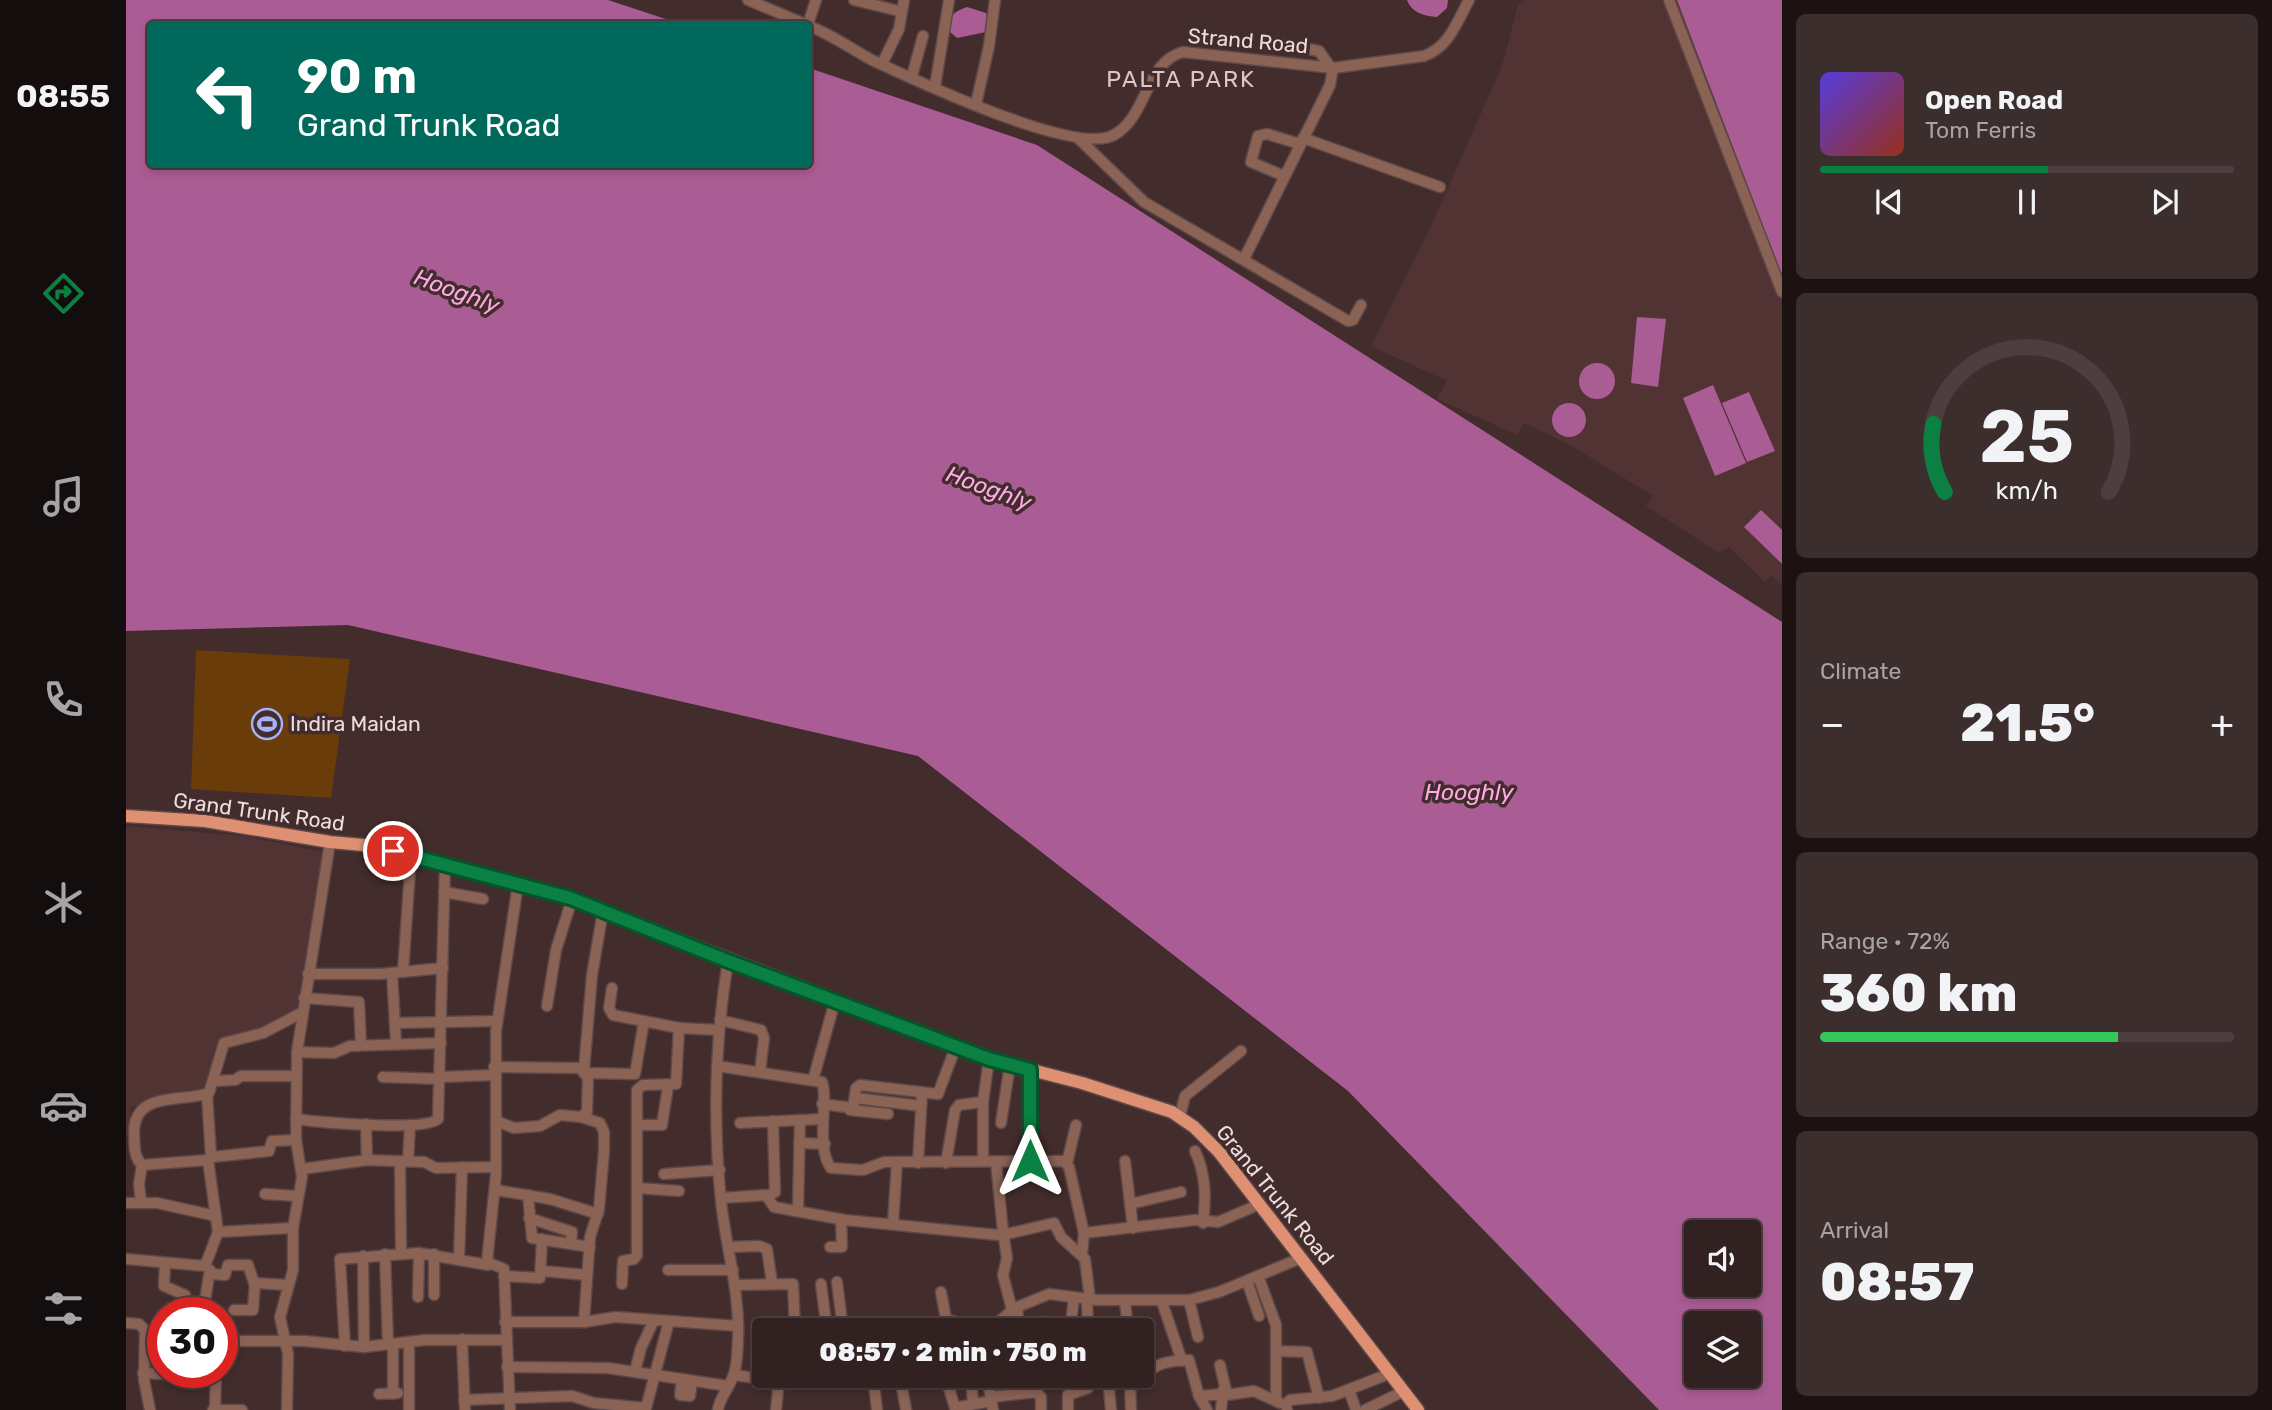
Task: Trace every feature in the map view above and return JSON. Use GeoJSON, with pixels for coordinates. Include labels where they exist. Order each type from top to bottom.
{"type":"FeatureCollection","features":[{"type":"Feature","properties":{"kind":"main road","name":"Grand Trunk Road"},"geometry":{"type":"LineString","coordinates":[[126,816],[205,821],[330,842],[374,846],[572,899],[989,1059],[1154,1104],[1180,1116],[1219,1152],[1418,1410]]}},
{"type":"Feature","properties":{"kind":"street","name":"Strand Road"},"geometry":{"type":"LineString","coordinates":[[748,0],[798,21]]}},
{"type":"Feature","properties":{"kind":"street"},"geometry":{"type":"LineString","coordinates":[[808,21],[816,0]]}},
{"type":"Feature","properties":{"kind":"street"},"geometry":{"type":"LineString","coordinates":[[854,0],[899,11]]}},
{"type":"Feature","properties":{"kind":"street"},"geometry":{"type":"LineString","coordinates":[[882,64],[902,19],[904,0]]}},
{"type":"Feature","properties":{"kind":"street"},"geometry":{"type":"LineString","coordinates":[[935,87],[949,0]]}},
{"type":"Feature","properties":{"kind":"street"},"geometry":{"type":"LineString","coordinates":[[976,104],[989,46],[995,0]]}},
{"type":"Feature","properties":{"kind":"street","name":"Strand Road"},"geometry":{"type":"LineString","coordinates":[[812,28],[882,64],[976,104],[1079,139],[1094,141],[1115,134],[1140,106],[1162,62],[1171,55],[1183,52],[1332,68],[1435,52],[1448,40],[1469,0]]}},
{"type":"Feature","properties":{"kind":"street"},"geometry":{"type":"LineString","coordinates":[[1669,0],[1782,292]]}},
{"type":"Feature","properties":{"kind":"street"},"geometry":{"type":"LineString","coordinates":[[912,76],[923,36]]}},
{"type":"Feature","properties":{"kind":"street"},"geometry":{"type":"LineString","coordinates":[[1244,259],[1330,85],[1332,68],[1323,54],[1311,47],[1277,43]]}},
{"type":"Feature","properties":{"kind":"street"},"geometry":{"type":"LineString","coordinates":[[1284,176],[1251,162],[1258,136],[1267,134],[1301,141],[1440,187]]}},
{"type":"Feature","properties":{"kind":"street"},"geometry":{"type":"LineString","coordinates":[[1079,139],[1144,202],[1348,321],[1353,320],[1361,305]]}},
{"type":"Feature","properties":{"kind":"street"},"geometry":{"type":"LineString","coordinates":[[287,1410],[287,1342],[280,1317],[293,1270],[293,1228],[302,1169],[296,1140],[297,1052],[301,1013],[330,842]]}},
{"type":"Feature","properties":{"kind":"street"},"geometry":{"type":"LineString","coordinates":[[396,1043],[397,972],[411,856]]}},
{"type":"Feature","properties":{"kind":"street"},"geometry":{"type":"LineString","coordinates":[[296,1119],[410,1125],[429,1124],[438,1119],[445,865]]}},
{"type":"Feature","properties":{"kind":"street"},"geometry":{"type":"LineString","coordinates":[[488,1265],[496,1190],[497,1021],[518,884]]}},
{"type":"Feature","properties":{"kind":"street"},"geometry":{"type":"LineString","coordinates":[[444,892],[483,899]]}},
{"type":"Feature","properties":{"kind":"street"},"geometry":{"type":"LineString","coordinates":[[547,1006],[556,950],[572,899]]}},
{"type":"Feature","properties":{"kind":"street"},"geometry":{"type":"LineString","coordinates":[[581,1117],[588,1107],[586,1072],[589,1009],[595,948],[603,911]]}},
{"type":"Feature","properties":{"kind":"street"},"geometry":{"type":"LineString","coordinates":[[718,1410],[731,1380],[738,1326],[736,1285],[721,1198],[717,1066],[719,1025],[728,961]]}},
{"type":"Feature","properties":{"kind":"street"},"geometry":{"type":"LineString","coordinates":[[308,974],[443,968]]}},
{"type":"Feature","properties":{"kind":"street"},"geometry":{"type":"LineString","coordinates":[[612,988],[609,1008],[613,1016],[679,1028],[719,1025],[761,1030],[764,1038],[760,1072]]}},
{"type":"Feature","properties":{"kind":"street"},"geometry":{"type":"LineString","coordinates":[[304,998],[359,1002],[361,1045]]}},
{"type":"Feature","properties":{"kind":"street"},"geometry":{"type":"LineString","coordinates":[[813,1080],[835,1001]]}},
{"type":"Feature","properties":{"kind":"street"},"geometry":{"type":"LineString","coordinates":[[589,1009],[609,1008]]}},
{"type":"Feature","properties":{"kind":"street"},"geometry":{"type":"LineString","coordinates":[[205,1297],[208,1270],[218,1232],[212,1207],[207,1094],[215,1081],[221,1047],[227,1040],[263,1033],[301,1013]]}},
{"type":"Feature","properties":{"kind":"street"},"geometry":{"type":"LineString","coordinates":[[396,1023],[497,1021]]}},
{"type":"Feature","properties":{"kind":"street"},"geometry":{"type":"LineString","coordinates":[[383,1077],[440,1078],[495,1071],[573,1067],[586,1072],[635,1074],[644,1021]]}},
{"type":"Feature","properties":{"kind":"street"},"geometry":{"type":"LineString","coordinates":[[622,1284],[623,1261],[634,1259],[637,1255],[639,1087],[668,1086],[677,1081],[679,1028]]}},
{"type":"Feature","properties":{"kind":"street"},"geometry":{"type":"LineString","coordinates":[[297,1052],[334,1053],[345,1047],[361,1045],[441,1043]]}},
{"type":"Feature","properties":{"kind":"street"},"geometry":{"type":"LineString","coordinates":[[850,1110],[856,1088],[863,1085],[935,1095],[941,1092],[956,1046]]}},
{"type":"Feature","properties":{"kind":"street"},"geometry":{"type":"LineString","coordinates":[[1180,1116],[1185,1096],[1241,1051]]}},
{"type":"Feature","properties":{"kind":"street"},"geometry":{"type":"LineString","coordinates":[[982,1161],[982,1102],[989,1059]]}},
{"type":"Feature","properties":{"kind":"street"},"geometry":{"type":"LineString","coordinates":[[1001,1123],[1010,1064]]}},
{"type":"Feature","properties":{"kind":"street"},"geometry":{"type":"LineString","coordinates":[[717,1066],[813,1080],[824,1086],[822,1119],[831,1168],[863,1170],[879,1162],[1067,1163]]}},
{"type":"Feature","properties":{"kind":"street"},"geometry":{"type":"LineString","coordinates":[[1030,1070],[1030,1161]]}},
{"type":"Feature","properties":{"kind":"street"},"geometry":{"type":"LineString","coordinates":[[215,1081],[235,1080],[241,1076],[296,1076]]}},
{"type":"Feature","properties":{"kind":"street"},"geometry":{"type":"LineString","coordinates":[[637,1125],[662,1125],[668,1086]]}},
{"type":"Feature","properties":{"kind":"street"},"geometry":{"type":"LineString","coordinates":[[918,1163],[922,1093]]}},
{"type":"Feature","properties":{"kind":"street"},"geometry":{"type":"LineString","coordinates":[[141,1202],[139,1184],[142,1165],[135,1151],[134,1124],[139,1112],[156,1102],[207,1094]]}},
{"type":"Feature","properties":{"kind":"street"},"geometry":{"type":"LineString","coordinates":[[855,1098],[921,1106]]}},
{"type":"Feature","properties":{"kind":"street"},"geometry":{"type":"LineString","coordinates":[[946,1163],[956,1107],[982,1102]]}},
{"type":"Feature","properties":{"kind":"street"},"geometry":{"type":"LineString","coordinates":[[822,1104],[888,1114]]}},
{"type":"Feature","properties":{"kind":"street"},"geometry":{"type":"LineString","coordinates":[[496,1121],[520,1128],[546,1125],[560,1115],[581,1117],[600,1123],[604,1132],[598,1214],[590,1247],[584,1322]]}},
{"type":"Feature","properties":{"kind":"street"},"geometry":{"type":"LineString","coordinates":[[740,1123],[822,1119]]}},
{"type":"Feature","properties":{"kind":"street"},"geometry":{"type":"LineString","coordinates":[[798,1209],[800,1120]]}},
{"type":"Feature","properties":{"kind":"street"},"geometry":{"type":"LineString","coordinates":[[721,1198],[769,1195],[775,1192],[773,1121]]}},
{"type":"Feature","properties":{"kind":"street"},"geometry":{"type":"LineString","coordinates":[[366,1124],[367,1160]]}},
{"type":"Feature","properties":{"kind":"street"},"geometry":{"type":"LineString","coordinates":[[401,1253],[404,1161],[410,1125]]}},
{"type":"Feature","properties":{"kind":"street"},"geometry":{"type":"LineString","coordinates":[[1076,1125],[1067,1163],[1084,1233],[1082,1254]]}},
{"type":"Feature","properties":{"kind":"street"},"geometry":{"type":"LineString","coordinates":[[142,1165],[269,1152],[272,1142],[296,1140]]}},
{"type":"Feature","properties":{"kind":"street"},"geometry":{"type":"LineString","coordinates":[[799,1143],[825,1144]]}},
{"type":"Feature","properties":{"kind":"street"},"geometry":{"type":"LineString","coordinates":[[1195,1151],[1202,1167],[1205,1187],[1203,1223]]}},
{"type":"Feature","properties":{"kind":"street"},"geometry":{"type":"LineString","coordinates":[[302,1169],[367,1160],[424,1162],[436,1168],[496,1167]]}},
{"type":"Feature","properties":{"kind":"street"},"geometry":{"type":"LineString","coordinates":[[1125,1161],[1133,1228]]}},
{"type":"Feature","properties":{"kind":"street"},"geometry":{"type":"LineString","coordinates":[[893,1224],[897,1162]]}},
{"type":"Feature","properties":{"kind":"street"},"geometry":{"type":"LineString","coordinates":[[996,1162],[1007,1258],[1003,1276],[1016,1318]]}},
{"type":"Feature","properties":{"kind":"street"},"geometry":{"type":"LineString","coordinates":[[459,1259],[462,1167]]}},
{"type":"Feature","properties":{"kind":"street"},"geometry":{"type":"LineString","coordinates":[[664,1174],[720,1170]]}},
{"type":"Feature","properties":{"kind":"street"},"geometry":{"type":"LineString","coordinates":[[637,1188],[678,1191]]}},
{"type":"Feature","properties":{"kind":"street"},"geometry":{"type":"LineString","coordinates":[[496,1190],[528,1195],[598,1214]]}},
{"type":"Feature","properties":{"kind":"street"},"geometry":{"type":"LineString","coordinates":[[1130,1204],[1181,1192]]}},
{"type":"Feature","properties":{"kind":"street"},"geometry":{"type":"LineString","coordinates":[[265,1194],[298,1196]]}},
{"type":"Feature","properties":{"kind":"street"},"geometry":{"type":"LineString","coordinates":[[528,1195],[530,1235],[590,1247]]}},
{"type":"Feature","properties":{"kind":"street"},"geometry":{"type":"LineString","coordinates":[[769,1195],[774,1207],[798,1209],[841,1219],[994,1236],[1050,1222],[1057,1226],[1065,1241],[1082,1254],[1088,1265],[1088,1318]]}},
{"type":"Feature","properties":{"kind":"street"},"geometry":{"type":"LineString","coordinates":[[126,1203],[164,1204],[216,1216]]}},
{"type":"Feature","properties":{"kind":"street"},"geometry":{"type":"LineString","coordinates":[[1084,1233],[1191,1221],[1203,1223],[1225,1220],[1260,1204]]}},
{"type":"Feature","properties":{"kind":"street"},"geometry":{"type":"LineString","coordinates":[[529,1218],[572,1232],[571,1243]]}},
{"type":"Feature","properties":{"kind":"street"},"geometry":{"type":"LineString","coordinates":[[830,1247],[842,1247],[841,1219]]}},
{"type":"Feature","properties":{"kind":"street"},"geometry":{"type":"LineString","coordinates":[[218,1232],[293,1228]]}},
{"type":"Feature","properties":{"kind":"street"},"geometry":{"type":"LineString","coordinates":[[504,1276],[537,1278],[542,1271],[542,1239]]}},
{"type":"Feature","properties":{"kind":"street"},"geometry":{"type":"LineString","coordinates":[[729,1247],[760,1246],[768,1249],[772,1283]]}},
{"type":"Feature","properties":{"kind":"street"},"geometry":{"type":"LineString","coordinates":[[418,1297],[419,1253]]}},
{"type":"Feature","properties":{"kind":"street"},"geometry":{"type":"LineString","coordinates":[[345,1346],[338,1262],[343,1257],[419,1253],[502,1266],[510,1410]]}},
{"type":"Feature","properties":{"kind":"street"},"geometry":{"type":"LineString","coordinates":[[384,1254],[393,1394]]}},
{"type":"Feature","properties":{"kind":"street"},"geometry":{"type":"LineString","coordinates":[[434,1254],[435,1295]]}},
{"type":"Feature","properties":{"kind":"street"},"geometry":{"type":"LineString","coordinates":[[363,1256],[363,1347]]}},
{"type":"Feature","properties":{"kind":"street"},"geometry":{"type":"LineString","coordinates":[[1003,1318],[1014,1308],[1049,1294],[1125,1301],[1189,1300],[1253,1279],[1301,1258]]}},
{"type":"Feature","properties":{"kind":"street"},"geometry":{"type":"LineString","coordinates":[[126,1259],[165,1263],[225,1275],[228,1265],[248,1265],[255,1283],[253,1311],[238,1310]]}},
{"type":"Feature","properties":{"kind":"street"},"geometry":{"type":"LineString","coordinates":[[165,1263],[164,1286],[185,1297]]}},
{"type":"Feature","properties":{"kind":"street"},"geometry":{"type":"LineString","coordinates":[[668,1270],[733,1270]]}},
{"type":"Feature","properties":{"kind":"street"},"geometry":{"type":"LineString","coordinates":[[542,1271],[587,1275]]}},
{"type":"Feature","properties":{"kind":"street"},"geometry":{"type":"LineString","coordinates":[[1253,1279],[1259,1316]]}},
{"type":"Feature","properties":{"kind":"street"},"geometry":{"type":"LineString","coordinates":[[1253,1279],[1275,1318],[1283,1405]]}},
{"type":"Feature","properties":{"kind":"street"},"geometry":{"type":"LineString","coordinates":[[837,1282],[842,1318]]}},
{"type":"Feature","properties":{"kind":"street"},"geometry":{"type":"LineString","coordinates":[[255,1283],[288,1285]]}},
{"type":"Feature","properties":{"kind":"street"},"geometry":{"type":"LineString","coordinates":[[736,1285],[793,1284],[794,1318]]}},
{"type":"Feature","properties":{"kind":"street"},"geometry":{"type":"LineString","coordinates":[[821,1284],[825,1318]]}},
{"type":"Feature","properties":{"kind":"street"},"geometry":{"type":"LineString","coordinates":[[941,1292],[946,1318]]}},
{"type":"Feature","properties":{"kind":"street"},"geometry":{"type":"LineString","coordinates":[[1072,1318],[1074,1297]]}},
{"type":"Feature","properties":{"kind":"street"},"geometry":{"type":"LineString","coordinates":[[1189,1300],[1198,1337]]}},
{"type":"Feature","properties":{"kind":"street"},"geometry":{"type":"LineString","coordinates":[[1125,1301],[1127,1318]]}},
{"type":"Feature","properties":{"kind":"street"},"geometry":{"type":"LineString","coordinates":[[1162,1302],[1182,1361]]}},
{"type":"Feature","properties":{"kind":"street"},"geometry":{"type":"LineString","coordinates":[[505,1322],[584,1322],[616,1317],[738,1326]]}},
{"type":"Feature","properties":{"kind":"street"},"geometry":{"type":"LineString","coordinates":[[635,1371],[641,1348],[654,1320]]}},
{"type":"Feature","properties":{"kind":"street"},"geometry":{"type":"LineString","coordinates":[[462,1339],[465,1405],[509,1398],[578,1397],[594,1403],[646,1408],[669,1321]]}},
{"type":"Feature","properties":{"kind":"street"},"geometry":{"type":"LineString","coordinates":[[126,1323],[139,1324],[145,1330],[143,1373],[150,1410]]}},
{"type":"Feature","properties":{"kind":"street"},"geometry":{"type":"LineString","coordinates":[[238,1341],[305,1341],[363,1347],[462,1339],[506,1340]]}},
{"type":"Feature","properties":{"kind":"street"},"geometry":{"type":"LineString","coordinates":[[409,1342],[409,1410]]}},
{"type":"Feature","properties":{"kind":"street"},"geometry":{"type":"LineString","coordinates":[[1277,1351],[1307,1352],[1319,1398]]}},
{"type":"Feature","properties":{"kind":"street"},"geometry":{"type":"LineString","coordinates":[[1131,1410],[1130,1383],[1144,1380],[1153,1366],[1182,1361],[1191,1362],[1199,1396],[1207,1410]]}},
{"type":"Feature","properties":{"kind":"street"},"geometry":{"type":"LineString","coordinates":[[1220,1365],[1223,1392],[1221,1410]]}},
{"type":"Feature","properties":{"kind":"street"},"geometry":{"type":"LineString","coordinates":[[507,1367],[635,1371],[687,1380],[752,1380]]}},
{"type":"Feature","properties":{"kind":"street"},"geometry":{"type":"LineString","coordinates":[[143,1373],[147,1373]]}},
{"type":"Feature","properties":{"kind":"street"},"geometry":{"type":"LineString","coordinates":[[1283,1405],[1293,1400],[1319,1398],[1349,1390],[1391,1373]]}},
{"type":"Feature","properties":{"kind":"street"},"geometry":{"type":"LineString","coordinates":[[215,1388],[214,1410],[242,1410]]}},
{"type":"Feature","properties":{"kind":"street"},"geometry":{"type":"LineString","coordinates":[[776,1410],[778,1388]]}},
{"type":"Feature","properties":{"kind":"street"},"geometry":{"type":"LineString","coordinates":[[874,1388],[877,1410]]}},
{"type":"Feature","properties":{"kind":"street"},"geometry":{"type":"LineString","coordinates":[[902,1388],[906,1410]]}},
{"type":"Feature","properties":{"kind":"street"},"geometry":{"type":"LineString","coordinates":[[950,1388],[953,1406],[992,1403],[1036,1392],[1041,1396],[1041,1410]]}},
{"type":"Feature","properties":{"kind":"street"},"geometry":{"type":"LineString","coordinates":[[972,1388],[973,1404]]}},
{"type":"Feature","properties":{"kind":"street"},"geometry":{"type":"LineString","coordinates":[[1068,1410],[1068,1395],[1088,1388]]}},
{"type":"Feature","properties":{"kind":"street"},"geometry":{"type":"LineString","coordinates":[[1109,1388],[1111,1410]]}},
{"type":"Feature","properties":{"kind":"street"},"geometry":{"type":"LineString","coordinates":[[1349,1390],[1356,1410]]}},
{"type":"Feature","properties":{"kind":"street"},"geometry":{"type":"LineString","coordinates":[[1199,1396],[1254,1391],[1283,1405]]}},
{"type":"Feature","properties":{"kind":"street"},"geometry":{"type":"LineString","coordinates":[[1365,1410],[1404,1391]]}},
{"type":"Feature","properties":{"kind":"street"},"geometry":{"type":"LineString","coordinates":[[379,1394],[408,1393]]}},
{"type":"Feature","properties":{"kind":"street"},"geometry":{"type":"LineString","coordinates":[[536,1397],[536,1410]]}},
{"type":"Feature","properties":{"kind":"shaded area"},"geometry":{"type":"Polygon","coordinates":[[[1524,0],[1782,0],[1782,585],[1771,575],[1765,582],[1729,547],[1719,553],[1646,506],[1653,496],[1572,446],[1524,423],[1517,435],[1437,399],[1447,381],[1371,346],[1427,235],[1502,66],[1518,5],[1524,0]]]}},
{"type":"Feature","properties":{"kind":"shaded area","name":"Indira Maidan"},"geometry":{"type":"Polygon","coordinates":[[[196,650],[350,659],[331,798],[191,789],[196,650]]]}},
{"type":"Feature","properties":{"kind":"shaded area"},"geometry":{"type":"Polygon","coordinates":[[[126,826],[243,836],[325,852],[296,1015],[261,1033],[231,1035],[216,1049],[210,1098],[131,1107],[129,1135],[126,1135],[126,826]]]}},
{"type":"Feature","properties":{"kind":"water","name":"Hooghly"},"geometry":{"type":"Polygon","coordinates":[[[126,0],[608,0],[672,21],[147,21],[147,168],[812,168],[812,69],[1037,145],[1782,622],[1782,1410],[1659,1410],[1348,1091],[918,756],[348,625],[126,631],[126,0]]]}},
{"type":"Feature","properties":{"kind":"water"},"geometry":{"type":"Polygon","coordinates":[[[1407,0],[1448,0],[1447,8],[1437,17],[1419,13],[1407,0]]]}},
{"type":"Feature","properties":{"kind":"water"},"geometry":{"type":"Polygon","coordinates":[[[1677,0],[1782,0],[1782,276],[1677,0]]]}},
{"type":"Feature","properties":{"kind":"water"},"geometry":{"type":"Polygon","coordinates":[[[967,7],[986,13],[990,22],[986,32],[957,38],[950,32],[950,22],[955,13],[967,7]]]}},
{"type":"Feature","properties":{"kind":"water"},"geometry":{"type":"Polygon","coordinates":[[[1637,317],[1666,319],[1658,387],[1631,383],[1637,317]]]}},
{"type":"Feature","properties":{"kind":"water"},"geometry":{"type":"Polygon","coordinates":[[[1597,363],[1610,368],[1615,381],[1610,394],[1597,399],[1584,394],[1579,381],[1584,368],[1597,363]]]}},
{"type":"Feature","properties":{"kind":"water"},"geometry":{"type":"Polygon","coordinates":[[[1713,385],[1746,463],[1715,476],[1683,398],[1713,385]]]}},
{"type":"Feature","properties":{"kind":"water"},"geometry":{"type":"Polygon","coordinates":[[[1749,392],[1775,451],[1747,462],[1722,403],[1749,392]]]}},
{"type":"Feature","properties":{"kind":"water"},"geometry":{"type":"Polygon","coordinates":[[[1569,403],[1581,408],[1586,420],[1581,432],[1569,437],[1557,432],[1552,420],[1557,408],[1569,403]]]}},
{"type":"Feature","properties":{"kind":"water"},"geometry":{"type":"Polygon","coordinates":[[[1761,510],[1782,530],[1782,564],[1744,527],[1761,510]]]}},
{"type":"Feature","properties":{"kind":"place","name":"Indira Maidan"},"geometry":{"type":"Point","coordinates":[267,724]}},
{"type":"Feature","properties":{"kind":"district","name":"PALTA PARK"},"geometry":{"type":"Point","coordinates":[1181,79]}},
{"type":"Feature","properties":{"kind":"route"},"geometry":{"type":"LineString","coordinates":[[393,851],[570,898],[728,961],[989,1059],[1030,1070],[1030,1161]]}}]}
